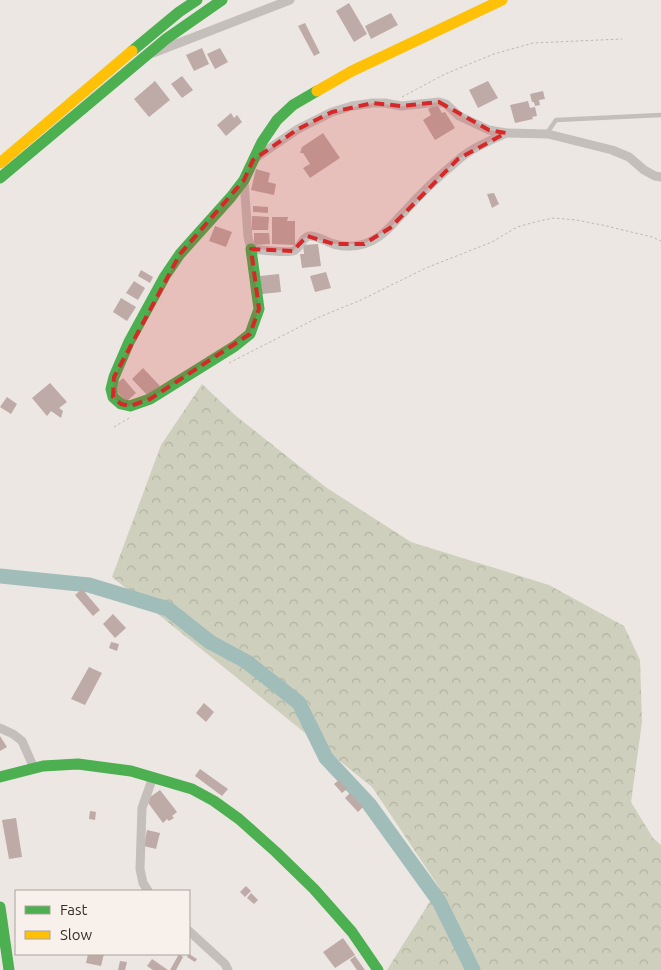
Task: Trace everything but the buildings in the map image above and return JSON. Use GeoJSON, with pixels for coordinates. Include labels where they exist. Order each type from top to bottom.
{"type":"FeatureCollection","features":[{"type":"Feature","properties":{"kind":"street"},"geometry":{"type":"LineString","coordinates":[[0,163],[158,30],[197,0]]}},
{"type":"Feature","properties":{"kind":"street"},"geometry":{"type":"LineString","coordinates":[[0,178],[166,39],[222,0]]}},
{"type":"Feature","properties":{"kind":"street"},"geometry":{"type":"LineString","coordinates":[[146,56],[290,0]]}},
{"type":"Feature","properties":{"kind":"street"},"geometry":{"type":"LineString","coordinates":[[244,180],[248,237],[252,249],[259,309],[250,334],[235,346],[150,399],[130,406],[121,404],[113,397],[111,389],[114,377],[129,342],[165,276],[180,254],[244,180],[262,142],[277,120],[293,105],[352,71],[502,0]]}},
{"type":"Feature","properties":{"kind":"street"},"geometry":{"type":"LineString","coordinates":[[253,160],[298,129],[332,112],[352,106],[373,103],[401,106],[439,102],[446,104],[459,116],[489,130],[506,133],[546,134],[612,150],[629,157],[644,170],[661,177]]}},
{"type":"Feature","properties":{"kind":"street"},"geometry":{"type":"LineString","coordinates":[[252,249],[293,251],[309,236],[315,236],[334,244],[348,246],[364,244],[379,237],[390,228],[404,211],[458,159],[474,148],[506,133]]}},
{"type":"Feature","properties":{"kind":"street"},"geometry":{"type":"LineString","coordinates":[[0,728],[22,741],[34,768]]}},
{"type":"Feature","properties":{"kind":"street"},"geometry":{"type":"LineString","coordinates":[[0,777],[43,766],[78,764],[131,771],[192,789],[214,801],[239,819],[276,852],[314,889],[352,932],[378,970]]}},
{"type":"Feature","properties":{"kind":"street"},"geometry":{"type":"LineString","coordinates":[[147,890],[143,883],[140,869],[141,817],[142,808],[153,777]]}},
{"type":"Feature","properties":{"kind":"street"},"geometry":{"type":"LineString","coordinates":[[0,907],[9,970]]}},
{"type":"Feature","properties":{"kind":"street"},"geometry":{"type":"LineString","coordinates":[[190,932],[225,964],[228,970]]}},
{"type":"Feature","properties":{"kind":"lane"},"geometry":{"type":"LineString","coordinates":[[546,134],[556,120],[661,115]]}},
{"type":"Feature","properties":{"kind":"path"},"geometry":{"type":"LineString","coordinates":[[392,106],[403,96],[445,74],[494,54],[533,43],[622,39]]}},
{"type":"Feature","properties":{"kind":"path"},"geometry":{"type":"LineString","coordinates":[[224,366],[317,318],[361,300],[426,268],[492,242],[517,228],[539,221],[554,218],[602,224],[661,241]]}},
{"type":"Feature","properties":{"kind":"path"},"geometry":{"type":"LineString","coordinates":[[114,427],[130,417]]}},
{"type":"Feature","properties":{"kind":"highlighted area"},"geometry":{"type":"Polygon","coordinates":[[[439,102],[489,130],[506,133],[458,159],[390,228],[364,244],[334,244],[307,236],[293,251],[251,249],[259,309],[250,334],[150,399],[130,406],[121,404],[113,397],[114,377],[180,254],[244,180],[253,160],[298,129],[332,112],[373,103],[401,106],[439,102]]]}},
{"type":"Feature","properties":{"kind":"green space"},"geometry":{"type":"Polygon","coordinates":[[[202,384],[236,416],[327,488],[411,542],[549,585],[624,626],[640,660],[642,722],[631,802],[653,838],[661,845],[661,970],[387,970],[439,887],[372,787],[112,577],[161,445],[202,384]]]}},
{"type":"Feature","properties":{"kind":"waterway"},"geometry":{"type":"LineString","coordinates":[[0,576],[89,585],[168,609],[210,642],[247,662],[299,703],[326,758],[369,804],[439,901],[473,970]]}},
{"type":"Feature","properties":{"kind":"traffic: fast"},"geometry":{"type":"LineString","coordinates":[[132,51],[179,12],[197,0]]}},
{"type":"Feature","properties":{"kind":"traffic: fast"},"geometry":{"type":"LineString","coordinates":[[0,178],[166,39],[222,0]]}},
{"type":"Feature","properties":{"kind":"traffic: fast"},"geometry":{"type":"LineString","coordinates":[[251,249],[259,309],[250,334],[235,346],[150,399],[130,406],[121,404],[113,397],[111,389],[114,377],[129,342],[165,276],[180,254],[244,180],[262,142],[277,120],[293,105],[317,91]]}},
{"type":"Feature","properties":{"kind":"traffic: fast"},"geometry":{"type":"LineString","coordinates":[[0,777],[43,766],[78,764],[131,771],[192,789],[214,801],[239,819],[276,852],[314,889],[352,932],[378,970]]}},
{"type":"Feature","properties":{"kind":"traffic: fast"},"geometry":{"type":"LineString","coordinates":[[0,907],[9,970]]}},
{"type":"Feature","properties":{"kind":"traffic: slow"},"geometry":{"type":"LineString","coordinates":[[317,91],[352,71],[502,0]]}},
{"type":"Feature","properties":{"kind":"traffic: slow"},"geometry":{"type":"LineString","coordinates":[[0,163],[132,51]]}}]}
